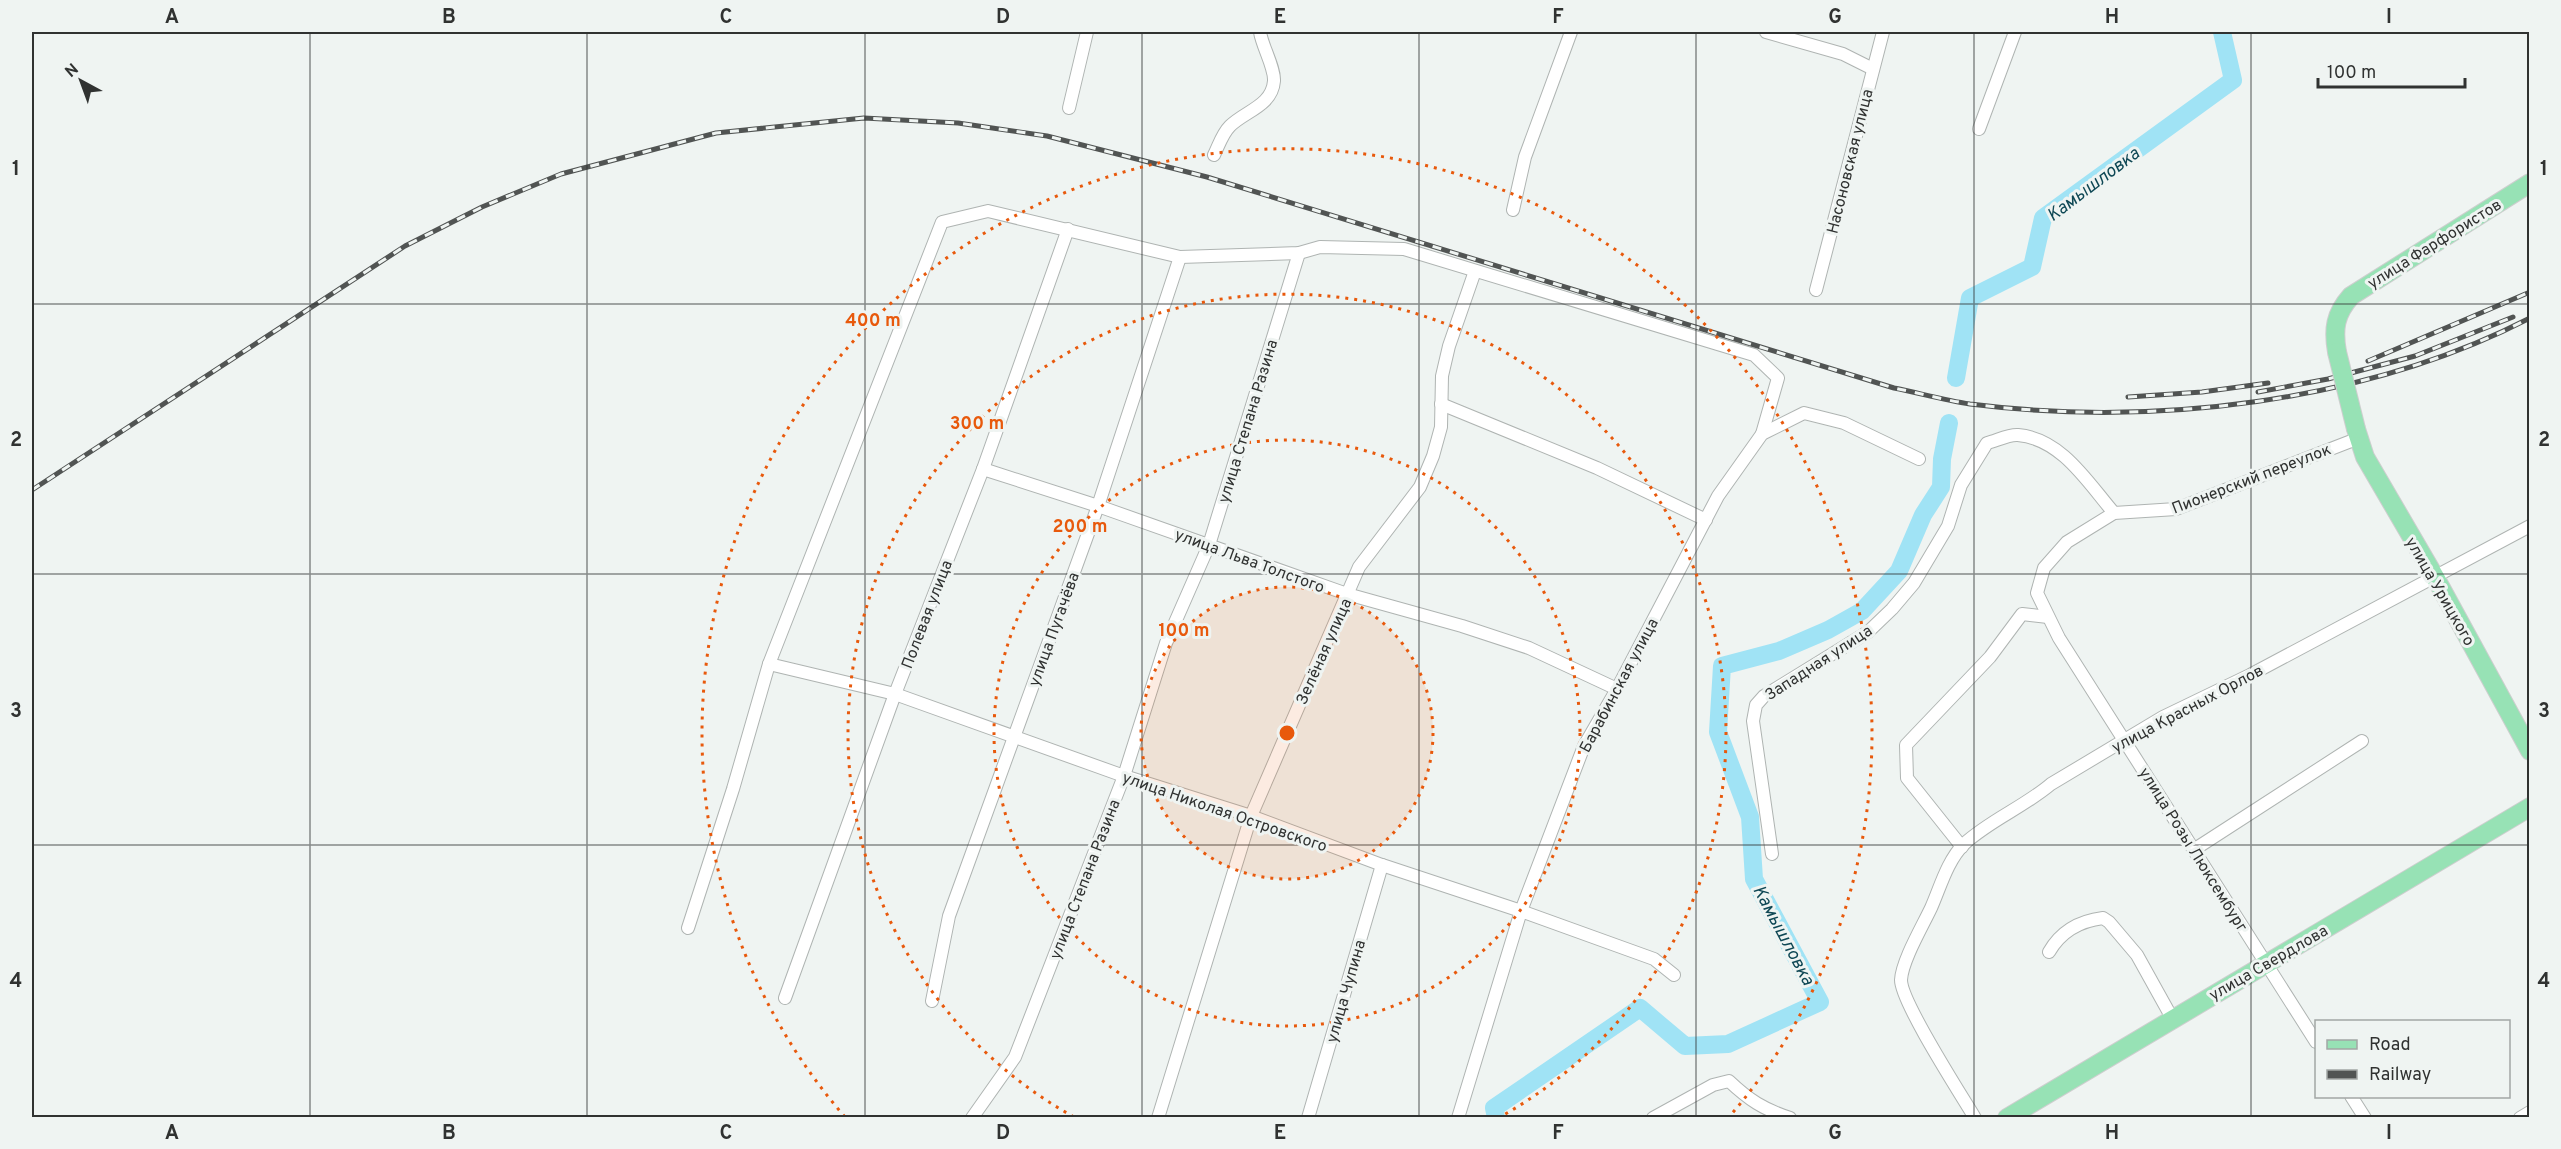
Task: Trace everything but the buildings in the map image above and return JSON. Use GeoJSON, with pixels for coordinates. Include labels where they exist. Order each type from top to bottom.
{"type":"FeatureCollection","features":[{"type":"Feature","properties":{"kind":"main road","name":"улица Фарфористов"},"geometry":{"type":"LineString","coordinates":[[2337,352],[2335,324],[2342,306],[2361,288],[2529,183]]}},
{"type":"Feature","properties":{"kind":"main road","name":"улица Урицкого"},"geometry":{"type":"LineString","coordinates":[[2337,352],[2357,433],[2371,468],[2435,577],[2529,751]]}},
{"type":"Feature","properties":{"kind":"main road","name":"улица Свердлова"},"geometry":{"type":"LineString","coordinates":[[2007,1118],[2265,962],[2404,883],[2529,807]]}},
{"type":"Feature","properties":{"kind":"street"},"geometry":{"type":"LineString","coordinates":[[1069,108],[1087,32]]}},
{"type":"Feature","properties":{"kind":"street"},"geometry":{"type":"LineString","coordinates":[[1214,155],[1222,136],[1231,125],[1260,105],[1270,94],[1274,79],[1260,32]]}},
{"type":"Feature","properties":{"kind":"street"},"geometry":{"type":"LineString","coordinates":[[1513,210],[1525,157],[1571,32]]}},
{"type":"Feature","properties":{"kind":"street"},"geometry":{"type":"LineString","coordinates":[[1766,32],[1843,54],[1873,69]]}},
{"type":"Feature","properties":{"kind":"street","name":"Насоновская улица"},"geometry":{"type":"LineString","coordinates":[[1816,290],[1883,32]]}},
{"type":"Feature","properties":{"kind":"street"},"geometry":{"type":"LineString","coordinates":[[1979,129],[2015,32]]}},
{"type":"Feature","properties":{"kind":"street"},"geometry":{"type":"LineString","coordinates":[[688,928],[770,664],[942,222],[988,211],[1180,257],[1299,253],[1320,247],[1404,249],[1754,355],[1778,378],[1762,434]]}},
{"type":"Feature","properties":{"kind":"street","name":"Полевая улица"},"geometry":{"type":"LineString","coordinates":[[785,998],[895,694],[983,469],[1068,229]]}},
{"type":"Feature","properties":{"kind":"street","name":"улица Степана Разина"},"geometry":{"type":"LineString","coordinates":[[972,1118],[1015,1057],[1124,776],[1166,643],[1209,545],[1299,253]]}},
{"type":"Feature","properties":{"kind":"street","name":"улица Пугачёва"},"geometry":{"type":"LineString","coordinates":[[932,1001],[949,916],[1098,506],[1180,257]]}},
{"type":"Feature","properties":{"kind":"street","name":"Зелёная улица"},"geometry":{"type":"LineString","coordinates":[[1158,1118],[1251,816],[1359,567],[1420,487],[1441,427],[1442,376],[1449,346],[1475,271]]}},
{"type":"Feature","properties":{"kind":"street"},"geometry":{"type":"LineString","coordinates":[[1442,404],[1597,468],[1706,520]]}},
{"type":"Feature","properties":{"kind":"street","name":"Барабинская улица"},"geometry":{"type":"LineString","coordinates":[[1458,1118],[1521,911],[1584,746],[1617,689],[1718,496],[1762,434],[1804,412],[1844,423],[1919,459]]}},
{"type":"Feature","properties":{"kind":"street","name":"Пионерский переулок"},"geometry":{"type":"LineString","coordinates":[[2037,593],[2044,568],[2067,542],[2114,513],[2176,509],[2357,433]]}},
{"type":"Feature","properties":{"kind":"street","name":"Западная улица"},"geometry":{"type":"LineString","coordinates":[[1772,854],[1753,720],[1756,705],[1764,696],[1868,632],[1892,609],[1914,583],[1948,526],[1961,485],[1987,443],[2017,435],[2042,441],[2065,455],[2114,513]]}},
{"type":"Feature","properties":{"kind":"street","name":"улица Льва Толстого"},"geometry":{"type":"LineString","coordinates":[[983,469],[1098,506],[1347,594],[1462,626],[1529,648],[1617,689]]}},
{"type":"Feature","properties":{"kind":"street","name":"улица Красных Орлов"},"geometry":{"type":"LineString","coordinates":[[1975,1118],[1903,991],[1901,980],[1904,968],[1948,867],[1962,847],[1986,827],[2035,798],[2051,784],[2163,717],[2250,675],[2529,526]]}},
{"type":"Feature","properties":{"kind":"street","name":"улица Розы Люксембург"},"geometry":{"type":"LineString","coordinates":[[2037,593],[2059,638],[2315,1040]]}},
{"type":"Feature","properties":{"kind":"street"},"geometry":{"type":"LineString","coordinates":[[1962,847],[1907,778],[1906,744],[1990,657],[2022,614],[2049,616]]}},
{"type":"Feature","properties":{"kind":"street","name":"улица Николая Островского"},"geometry":{"type":"LineString","coordinates":[[770,664],[895,694],[1124,776],[1251,816],[1382,865],[1521,911],[1654,959],[1674,975]]}},
{"type":"Feature","properties":{"kind":"street"},"geometry":{"type":"LineString","coordinates":[[2195,849],[2362,741]]}},
{"type":"Feature","properties":{"kind":"street","name":"улица Чупина"},"geometry":{"type":"LineString","coordinates":[[1308,1118],[1382,865]]}},
{"type":"Feature","properties":{"kind":"street"},"geometry":{"type":"LineString","coordinates":[[2049,952],[2063,932],[2078,924],[2103,918],[2137,955],[2172,1018]]}},
{"type":"Feature","properties":{"kind":"street"},"geometry":{"type":"LineString","coordinates":[[1653,1118],[1713,1084],[1729,1081],[1765,1114],[1790,1118]]}},
{"type":"Feature","properties":{"kind":"street"},"geometry":{"type":"LineString","coordinates":[[2352,1098],[2365,1118]]}},
{"type":"Feature","properties":{"kind":"street"},"geometry":{"type":"LineString","coordinates":[[2520,1118],[2529,1112]]}},
{"type":"Feature","properties":{"kind":"waterway","name":"Камышловка"},"geometry":{"type":"LineString","coordinates":[[1956,378],[1970,298],[2032,267],[2043,218],[2233,80],[2222,32]]}},
{"type":"Feature","properties":{"kind":"waterway","name":"Камышловка"},"geometry":{"type":"LineString","coordinates":[[1496,1118],[1494,1108],[1640,1008],[1685,1046],[1728,1044],[1820,1002],[1754,879],[1750,817],[1718,732],[1722,666],[1779,651],[1828,630],[1862,611],[1899,571],[1923,515],[1941,487],[1942,459],[1949,423]]}},
{"type":"Feature","properties":{"kind":"railway"},"geometry":{"type":"LineString","coordinates":[[32,490],[405,246],[482,207],[561,174],[716,133],[864,118],[958,123],[1047,136],[1207,177],[1894,388],[1970,404],[2040,410],[2112,412],[2184,409],[2257,401],[2329,389],[2399,371],[2466,347],[2530,318]]}},
{"type":"Feature","properties":{"kind":"railway"},"geometry":{"type":"LineString","coordinates":[[2368,361],[2530,292]]}},
{"type":"Feature","properties":{"kind":"railway"},"geometry":{"type":"LineString","coordinates":[[2258,392],[2328,379],[2415,356],[2513,317]]}},
{"type":"Feature","properties":{"kind":"railway"},"geometry":{"type":"LineString","coordinates":[[2128,397],[2202,392],[2268,383]]}}]}
